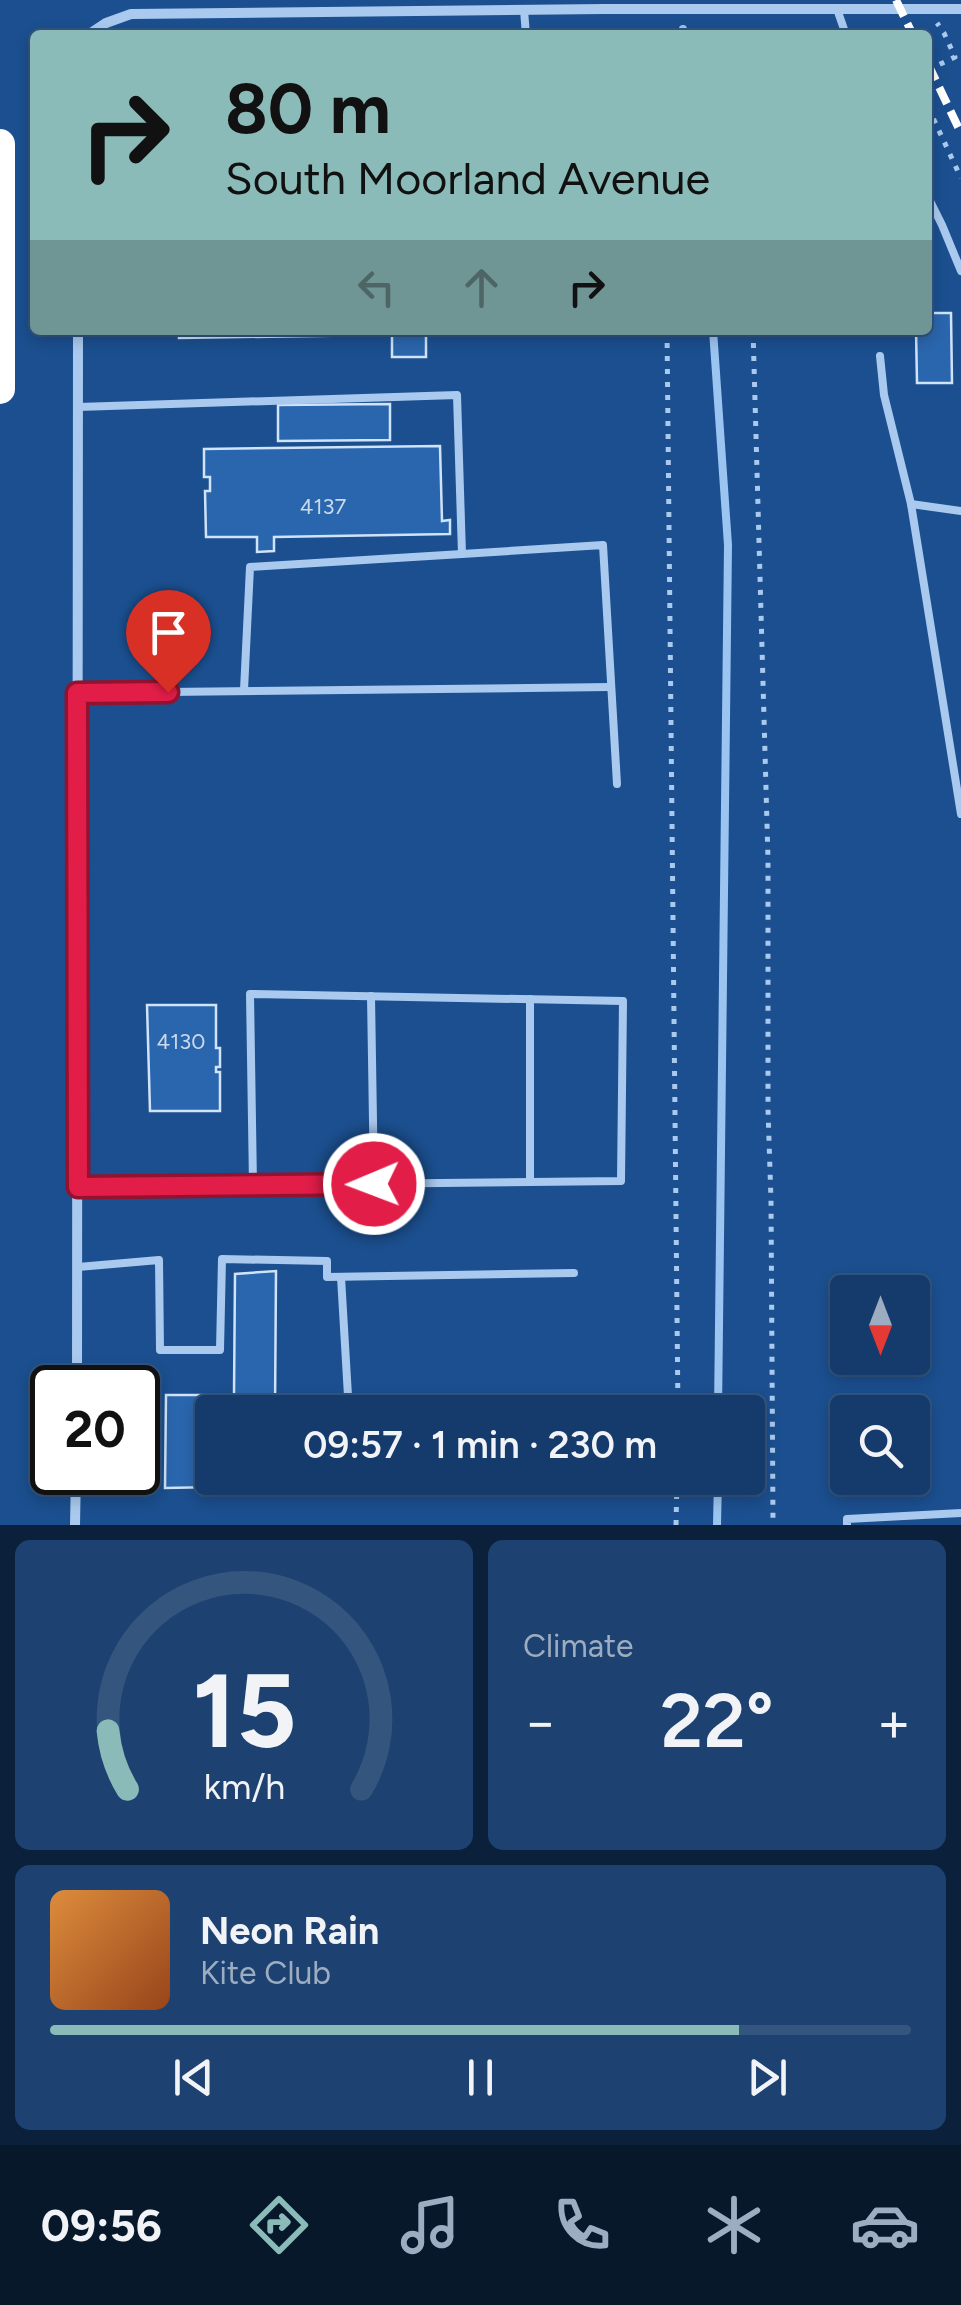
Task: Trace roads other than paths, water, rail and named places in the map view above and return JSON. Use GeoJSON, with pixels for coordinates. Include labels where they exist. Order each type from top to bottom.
{"type":"FeatureCollection","features":[{"type":"Feature","properties":{"kind":"highway"},"geometry":{"type":"LineString","coordinates":[[0,144],[0,389]]}},
{"type":"Feature","properties":{"kind":"street"},"geometry":{"type":"LineString","coordinates":[[95,30],[131,14],[961,9]]}},
{"type":"Feature","properties":{"kind":"street"},"geometry":{"type":"LineString","coordinates":[[76,1365],[78,335]]}},
{"type":"Feature","properties":{"kind":"street"},"geometry":{"type":"LineString","coordinates":[[75,1525],[76,1495]]}},
{"type":"Feature","properties":{"kind":"lane"},"geometry":{"type":"LineString","coordinates":[[837,9],[844,30]]}},
{"type":"Feature","properties":{"kind":"lane"},"geometry":{"type":"LineString","coordinates":[[524,10],[526,30]]}},
{"type":"Feature","properties":{"kind":"lane"},"geometry":{"type":"LineString","coordinates":[[932,205],[961,272]]}},
{"type":"Feature","properties":{"kind":"lane"},"geometry":{"type":"LineString","coordinates":[[880,356],[884,394],[911,504],[961,814]]}},
{"type":"Feature","properties":{"kind":"lane"},"geometry":{"type":"LineString","coordinates":[[78,407],[457,394],[462,554]]}},
{"type":"Feature","properties":{"kind":"lane"},"geometry":{"type":"LineString","coordinates":[[911,504],[961,511]]}},
{"type":"Feature","properties":{"kind":"lane"},"geometry":{"type":"LineString","coordinates":[[244,690],[250,567],[603,545],[617,784]]}},
{"type":"Feature","properties":{"kind":"lane"},"geometry":{"type":"LineString","coordinates":[[77,693],[611,687]]}},
{"type":"Feature","properties":{"kind":"lane"},"geometry":{"type":"LineString","coordinates":[[78,1187],[621,1181],[623,1001],[250,994],[253,1185]]}},
{"type":"Feature","properties":{"kind":"lane"},"geometry":{"type":"LineString","coordinates":[[371,996],[374,1184]]}},
{"type":"Feature","properties":{"kind":"lane"},"geometry":{"type":"LineString","coordinates":[[530,999],[530,1182]]}},
{"type":"Feature","properties":{"kind":"lane"},"geometry":{"type":"LineString","coordinates":[[78,1267],[159,1260],[160,1350],[220,1350],[222,1260],[328,1261],[328,1277],[574,1273]]}},
{"type":"Feature","properties":{"kind":"lane"},"geometry":{"type":"LineString","coordinates":[[341,1276],[348,1395]]}},
{"type":"Feature","properties":{"kind":"lane"},"geometry":{"type":"LineString","coordinates":[[847,1525],[847,1519],[961,1514]]}},
{"type":"Feature","properties":{"kind":"waterway"},"geometry":{"type":"LineString","coordinates":[[713,335],[728,545],[718,1395]]}},
{"type":"Feature","properties":{"kind":"waterway"},"geometry":{"type":"LineString","coordinates":[[717,1525],[718,1495]]}},
{"type":"Feature","properties":{"kind":"railway"},"geometry":{"type":"LineString","coordinates":[[896,0],[911,30]]}},
{"type":"Feature","properties":{"kind":"railway"},"geometry":{"type":"LineString","coordinates":[[932,72],[961,133]]}}]}
